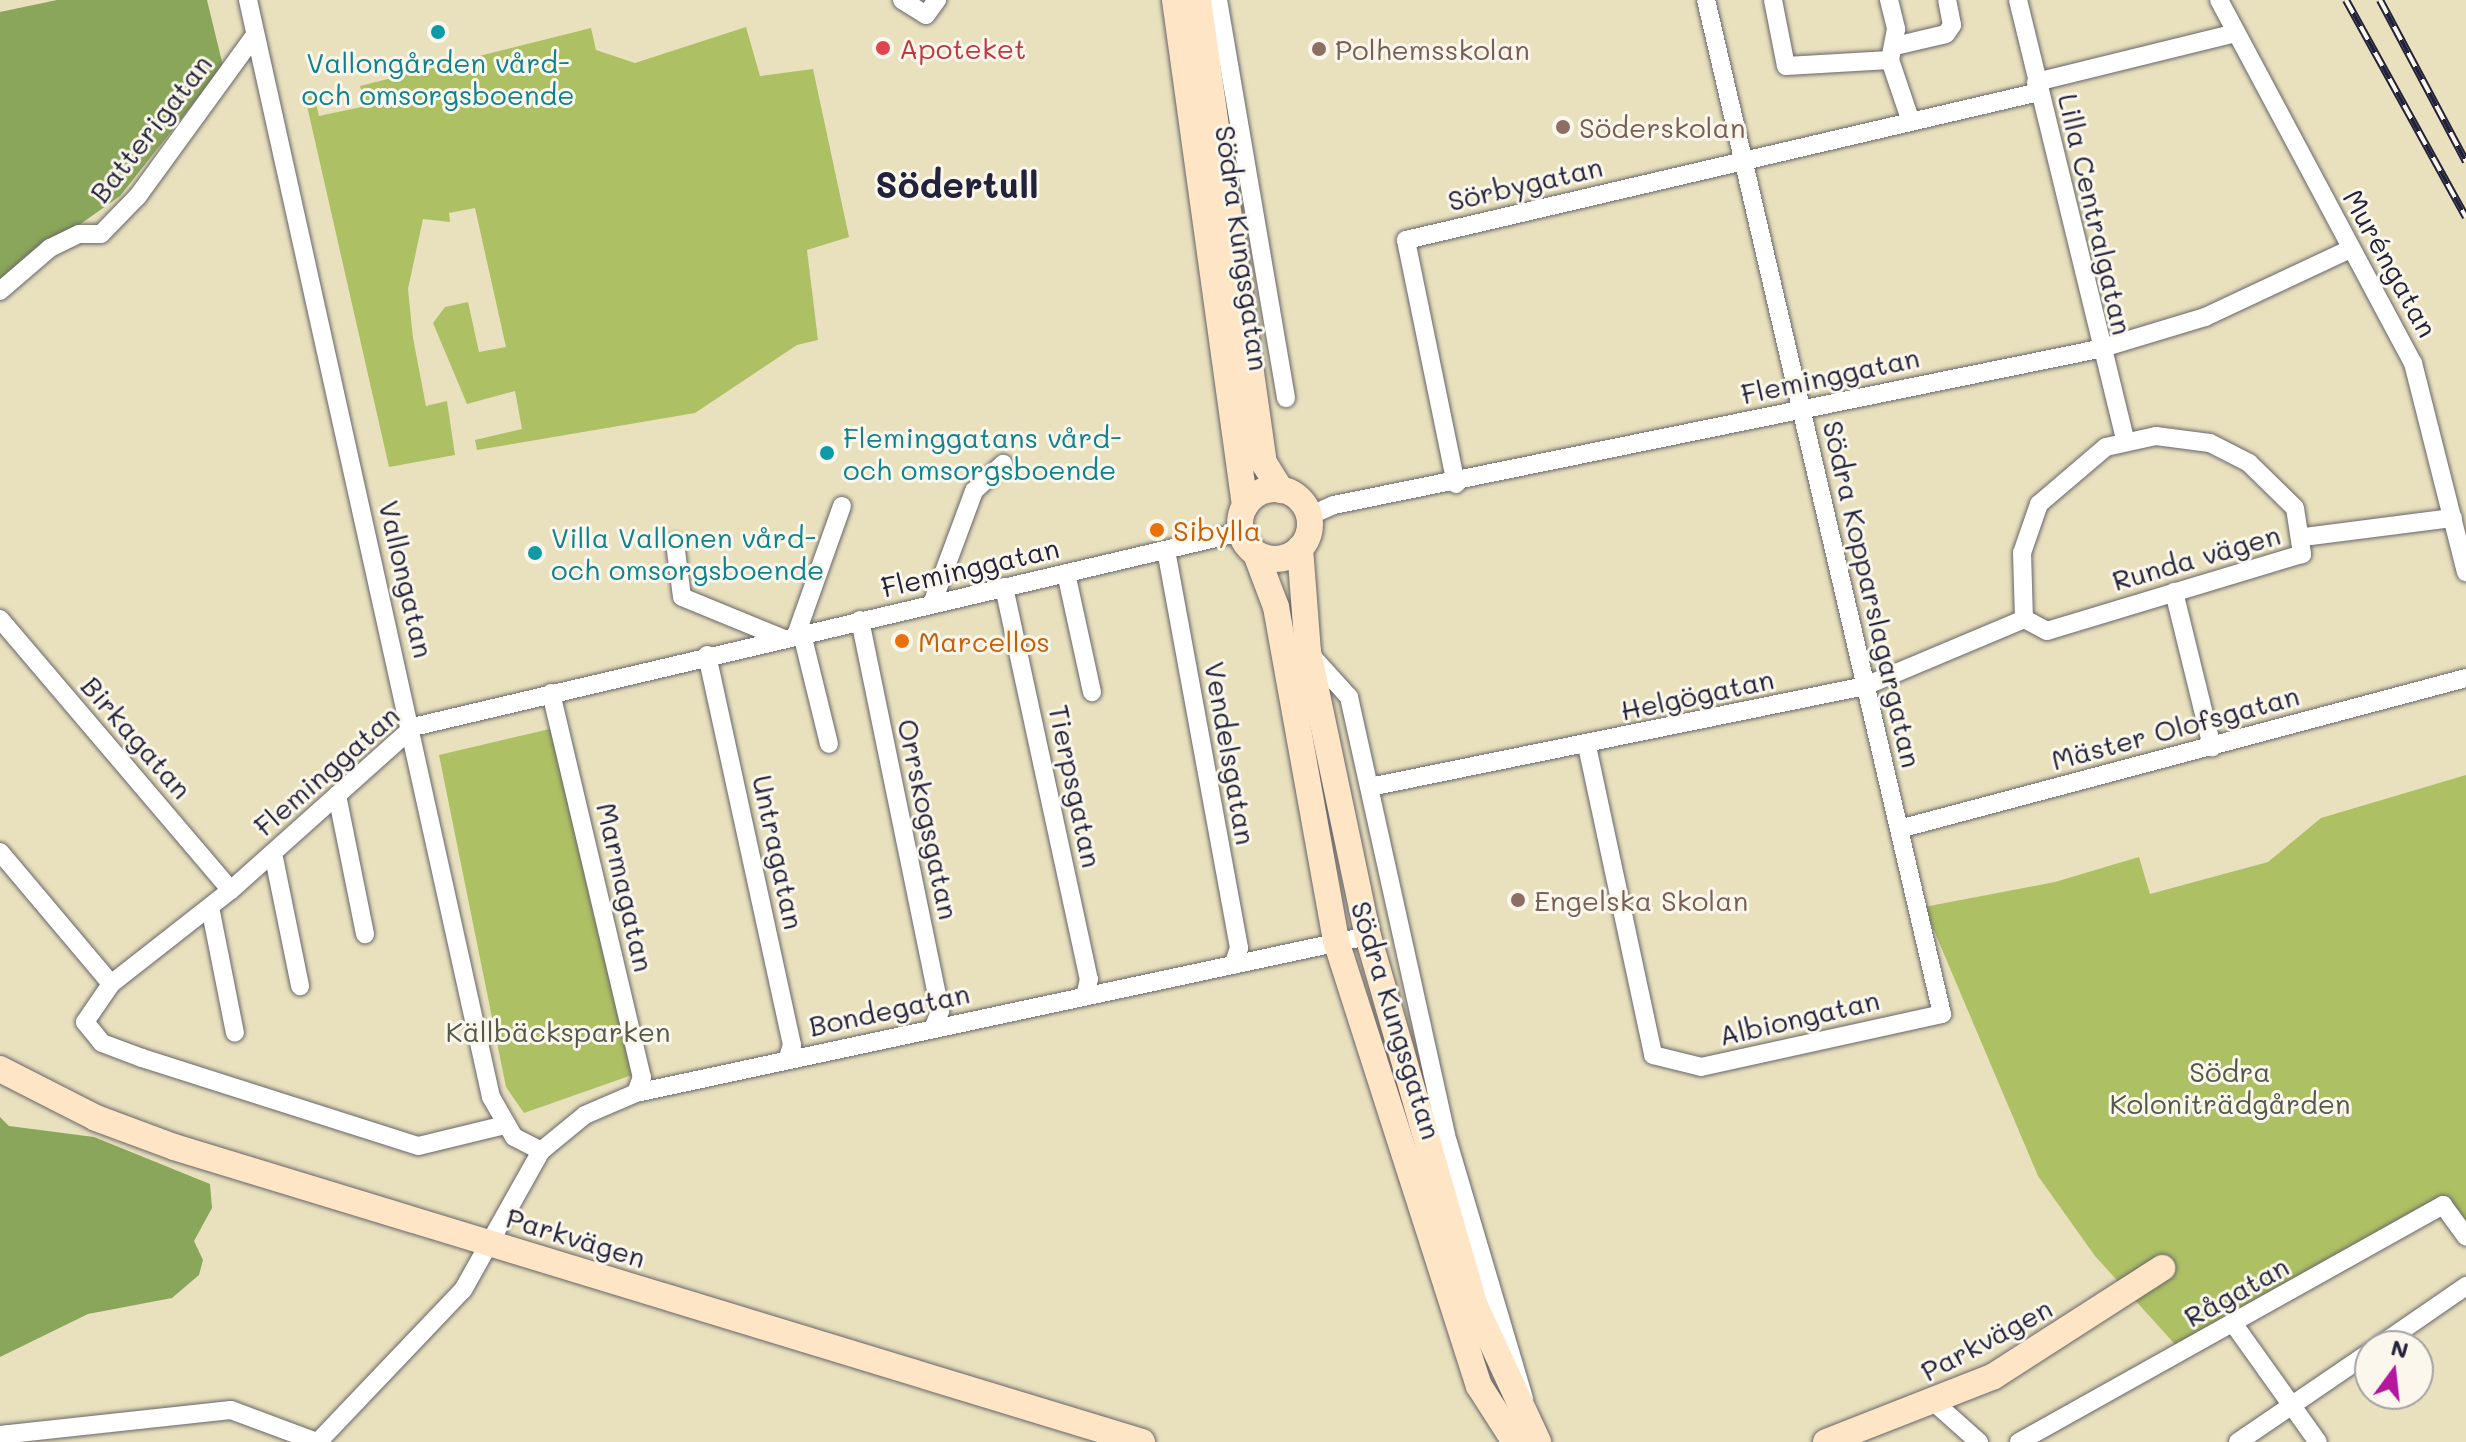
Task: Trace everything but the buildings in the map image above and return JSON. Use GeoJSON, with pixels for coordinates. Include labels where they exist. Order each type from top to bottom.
{"type":"FeatureCollection","features":[{"type":"Feature","properties":{"kind":"main road","name":"Södra Kungsgatan"},"geometry":{"type":"LineString","coordinates":[[1175,0],[1245,506],[1241,532],[1256,554],[1276,607],[1336,941],[1484,1396],[1515,1442]]}},
{"type":"Feature","properties":{"kind":"main road","name":"Södra Kungsgatan"},"geometry":{"type":"LineString","coordinates":[[1198,0],[1264,463],[1281,490],[1299,499],[1309,516],[1300,548],[1308,652],[1368,936],[1475,1306],[1538,1442]]}},
{"type":"Feature","properties":{"kind":"main road"},"geometry":{"type":"LineString","coordinates":[[1245,506],[1260,493],[1281,490]]}},
{"type":"Feature","properties":{"kind":"main road"},"geometry":{"type":"LineString","coordinates":[[1256,554],[1283,558],[1300,548]]}},
{"type":"Feature","properties":{"kind":"main road","name":"Parkvägen"},"geometry":{"type":"LineString","coordinates":[[0,1069],[82,1112],[174,1147],[490,1244],[1072,1432],[1142,1442]]}},
{"type":"Feature","properties":{"kind":"main road","name":"Parkvägen"},"geometry":{"type":"LineString","coordinates":[[1826,1442],[1935,1403],[2047,1345],[2162,1268]]}},
{"type":"Feature","properties":{"kind":"main road"},"geometry":{"type":"LineString","coordinates":[[1484,1396],[1489,1442]]}},
{"type":"Feature","properties":{"kind":"street","name":"Vallongatan"},"geometry":{"type":"LineString","coordinates":[[248,0],[413,727],[491,1097],[505,1125]]}},
{"type":"Feature","properties":{"kind":"street"},"geometry":{"type":"LineString","coordinates":[[902,0],[926,15],[937,0]]}},
{"type":"Feature","properties":{"kind":"street","name":"Södra Kungsgatan"},"geometry":{"type":"LineString","coordinates":[[1218,0],[1286,398]]}},
{"type":"Feature","properties":{"kind":"street","name":"Södra Kopparslagargatan"},"geometry":{"type":"LineString","coordinates":[[1706,0],[1942,1014]]}},
{"type":"Feature","properties":{"kind":"street"},"geometry":{"type":"LineString","coordinates":[[1773,0],[1786,66],[1893,53],[1946,34],[1952,25],[1947,0]]}},
{"type":"Feature","properties":{"kind":"street"},"geometry":{"type":"LineString","coordinates":[[1889,0],[1893,53],[1910,119]]}},
{"type":"Feature","properties":{"kind":"street","name":"Lilla Centralgatan"},"geometry":{"type":"LineString","coordinates":[[2018,0],[2099,349],[2125,440]]}},
{"type":"Feature","properties":{"kind":"street","name":"Muréngatan"},"geometry":{"type":"LineString","coordinates":[[2219,0],[2232,34],[2413,363],[2466,572]]}},
{"type":"Feature","properties":{"kind":"street","name":"Sörbygatan"},"geometry":{"type":"LineString","coordinates":[[1456,484],[1406,240],[1744,162],[2232,34]]}},
{"type":"Feature","properties":{"kind":"street","name":"Batterigatan"},"geometry":{"type":"LineString","coordinates":[[0,291],[50,248],[79,234],[101,234],[255,35]]}},
{"type":"Feature","properties":{"kind":"street","name":"Fleminggatan"},"geometry":{"type":"LineString","coordinates":[[1309,516],[1334,505],[1456,484],[1801,408],[2099,349],[2205,317],[2350,249]]}},
{"type":"Feature","properties":{"kind":"street","name":"Runda vägen"},"geometry":{"type":"LineString","coordinates":[[2125,440],[2210,443],[2249,463],[2295,508],[2304,537],[2302,554],[2284,564],[2174,592],[2047,631],[2024,619],[2022,553],[2039,504],[2083,461],[2125,440]]}},
{"type":"Feature","properties":{"kind":"street"},"geometry":{"type":"LineString","coordinates":[[932,604],[974,491],[1003,464]]}},
{"type":"Feature","properties":{"kind":"street"},"geometry":{"type":"LineString","coordinates":[[829,744],[793,636],[842,506]]}},
{"type":"Feature","properties":{"kind":"street"},"geometry":{"type":"LineString","coordinates":[[2304,537],[2453,518]]}},
{"type":"Feature","properties":{"kind":"street","name":"Fleminggatan"},"geometry":{"type":"LineString","coordinates":[[505,1125],[418,1146],[142,1058],[102,1043],[85,1022],[111,984],[231,890],[413,727],[707,655],[1241,532]]}},
{"type":"Feature","properties":{"kind":"street"},"geometry":{"type":"LineString","coordinates":[[675,543],[682,597],[793,636]]}},
{"type":"Feature","properties":{"kind":"street","name":"Vendelsgatan"},"geometry":{"type":"LineString","coordinates":[[1166,550],[1239,948],[1233,965]]}},
{"type":"Feature","properties":{"kind":"street"},"geometry":{"type":"LineString","coordinates":[[1066,573],[1092,692]]}},
{"type":"Feature","properties":{"kind":"street","name":"Tierpsgatan"},"geometry":{"type":"LineString","coordinates":[[1004,587],[1089,979],[1085,996]]}},
{"type":"Feature","properties":{"kind":"street"},"geometry":{"type":"LineString","coordinates":[[2174,592],[2212,747]]}},
{"type":"Feature","properties":{"kind":"street","name":"Birkagatan"},"geometry":{"type":"LineString","coordinates":[[0,619],[231,890]]}},
{"type":"Feature","properties":{"kind":"street","name":"Helgögatan"},"geometry":{"type":"LineString","coordinates":[[1370,787],[1587,746],[1865,686],[2024,619]]}},
{"type":"Feature","properties":{"kind":"street","name":"Orrskogsgatan"},"geometry":{"type":"LineString","coordinates":[[860,620],[940,1011],[934,1027]]}},
{"type":"Feature","properties":{"kind":"street","name":"Södra Kungsgatan"},"geometry":{"type":"LineString","coordinates":[[1308,652],[1349,697],[1448,1142],[1479,1262],[1522,1373],[1525,1417]]}},
{"type":"Feature","properties":{"kind":"street","name":"Untragatan"},"geometry":{"type":"LineString","coordinates":[[707,655],[792,1045],[787,1060]]}},
{"type":"Feature","properties":{"kind":"street","name":"Mäster Olofsgatan"},"geometry":{"type":"LineString","coordinates":[[1899,829],[2466,678]]}},
{"type":"Feature","properties":{"kind":"street","name":"Marmagatan"},"geometry":{"type":"LineString","coordinates":[[551,693],[642,1077],[636,1093]]}},
{"type":"Feature","properties":{"kind":"street","name":"Albiongatan"},"geometry":{"type":"LineString","coordinates":[[1587,746],[1653,1055],[1669,1062],[1701,1067],[1942,1014]]}},
{"type":"Feature","properties":{"kind":"street"},"geometry":{"type":"LineString","coordinates":[[337,795],[365,934]]}},
{"type":"Feature","properties":{"kind":"street"},"geometry":{"type":"LineString","coordinates":[[0,852],[111,984]]}},
{"type":"Feature","properties":{"kind":"street"},"geometry":{"type":"LineString","coordinates":[[273,853],[300,986]]}},
{"type":"Feature","properties":{"kind":"street"},"geometry":{"type":"LineString","coordinates":[[210,907],[235,1033]]}},
{"type":"Feature","properties":{"kind":"street","name":"Bondegatan"},"geometry":{"type":"LineString","coordinates":[[317,1442],[463,1290],[541,1151],[585,1115],[636,1093],[1368,936]]}},
{"type":"Feature","properties":{"kind":"street"},"geometry":{"type":"LineString","coordinates":[[505,1125],[541,1151]]}},
{"type":"Feature","properties":{"kind":"street","name":"Rågatan"},"geometry":{"type":"LineString","coordinates":[[2019,1442],[2443,1205],[2466,1237]]}},
{"type":"Feature","properties":{"kind":"street"},"geometry":{"type":"LineString","coordinates":[[2402,1330],[2466,1286]]}},
{"type":"Feature","properties":{"kind":"street"},"geometry":{"type":"LineString","coordinates":[[2233,1323],[2318,1442]]}},
{"type":"Feature","properties":{"kind":"street"},"geometry":{"type":"LineString","coordinates":[[2238,1442],[2354,1363]]}},
{"type":"Feature","properties":{"kind":"street"},"geometry":{"type":"LineString","coordinates":[[1935,1403],[1979,1442]]}},
{"type":"Feature","properties":{"kind":"street"},"geometry":{"type":"LineString","coordinates":[[0,1435],[231,1410],[317,1442]]}},
{"type":"Feature","properties":{"kind":"green space"},"geometry":{"type":"Polygon","coordinates":[[[57,0],[207,0],[223,66],[120,196],[0,281],[0,12],[57,0]]]}},
{"type":"Feature","properties":{"kind":"green space"},"geometry":{"type":"Polygon","coordinates":[[[746,27],[760,76],[813,69],[849,237],[807,250],[818,340],[797,345],[695,413],[477,450],[475,440],[522,429],[515,391],[467,404],[433,323],[445,307],[468,302],[479,352],[506,347],[475,208],[449,213],[450,222],[423,219],[408,289],[413,338],[426,406],[447,401],[455,455],[389,467],[305,97],[314,95],[319,116],[366,106],[360,86],[591,28],[596,50],[635,63],[746,27]]]}},
{"type":"Feature","properties":{"kind":"green space","name":"Källbäcksparken"},"geometry":{"type":"Polygon","coordinates":[[[554,728],[632,1075],[524,1113],[506,1087],[439,755],[554,728]]]}},
{"type":"Feature","properties":{"kind":"green space","name":"Södra Koloniträdgården"},"geometry":{"type":"Polygon","coordinates":[[[2466,775],[2466,1230],[2446,1203],[2182,1352],[2095,1256],[2038,1176],[1924,907],[2055,882],[2139,857],[2150,894],[2268,862],[2321,818],[2466,775]]]}},
{"type":"Feature","properties":{"kind":"green space"},"geometry":{"type":"Polygon","coordinates":[[[0,1117],[9,1126],[94,1137],[210,1184],[212,1208],[194,1241],[203,1260],[199,1275],[172,1298],[88,1314],[0,1357],[0,1117]]]}},
{"type":"Feature","properties":{"kind":"railway"},"geometry":{"type":"LineString","coordinates":[[2346,0],[2466,217]]}},
{"type":"Feature","properties":{"kind":"railway"},"geometry":{"type":"LineString","coordinates":[[2380,0],[2466,162]]}},
{"type":"Feature","properties":{"kind":"place","name":"Vallongården vård- och omsorgsboende"},"geometry":{"type":"Point","coordinates":[438,32]}},
{"type":"Feature","properties":{"kind":"place","name":"Apoteket"},"geometry":{"type":"Point","coordinates":[883,48]}},
{"type":"Feature","properties":{"kind":"place","name":"Polhemsskolan"},"geometry":{"type":"Point","coordinates":[1319,49]}},
{"type":"Feature","properties":{"kind":"place","name":"Söderskolan"},"geometry":{"type":"Point","coordinates":[1563,127]}},
{"type":"Feature","properties":{"kind":"place","name":"Fleminggatans vård- och omsorgsboende"},"geometry":{"type":"Point","coordinates":[827,453]}},
{"type":"Feature","properties":{"kind":"place","name":"Sibylla"},"geometry":{"type":"Point","coordinates":[1157,530]}},
{"type":"Feature","properties":{"kind":"place","name":"Villa Vallonen vård- och omsorgsboende"},"geometry":{"type":"Point","coordinates":[535,553]}},
{"type":"Feature","properties":{"kind":"place","name":"Marcellos"},"geometry":{"type":"Point","coordinates":[902,641]}},
{"type":"Feature","properties":{"kind":"place","name":"Engelska Skolan"},"geometry":{"type":"Point","coordinates":[1518,900]}},
{"type":"Feature","properties":{"kind":"district","name":"Södertull"},"geometry":{"type":"Point","coordinates":[957,184]}}]}
